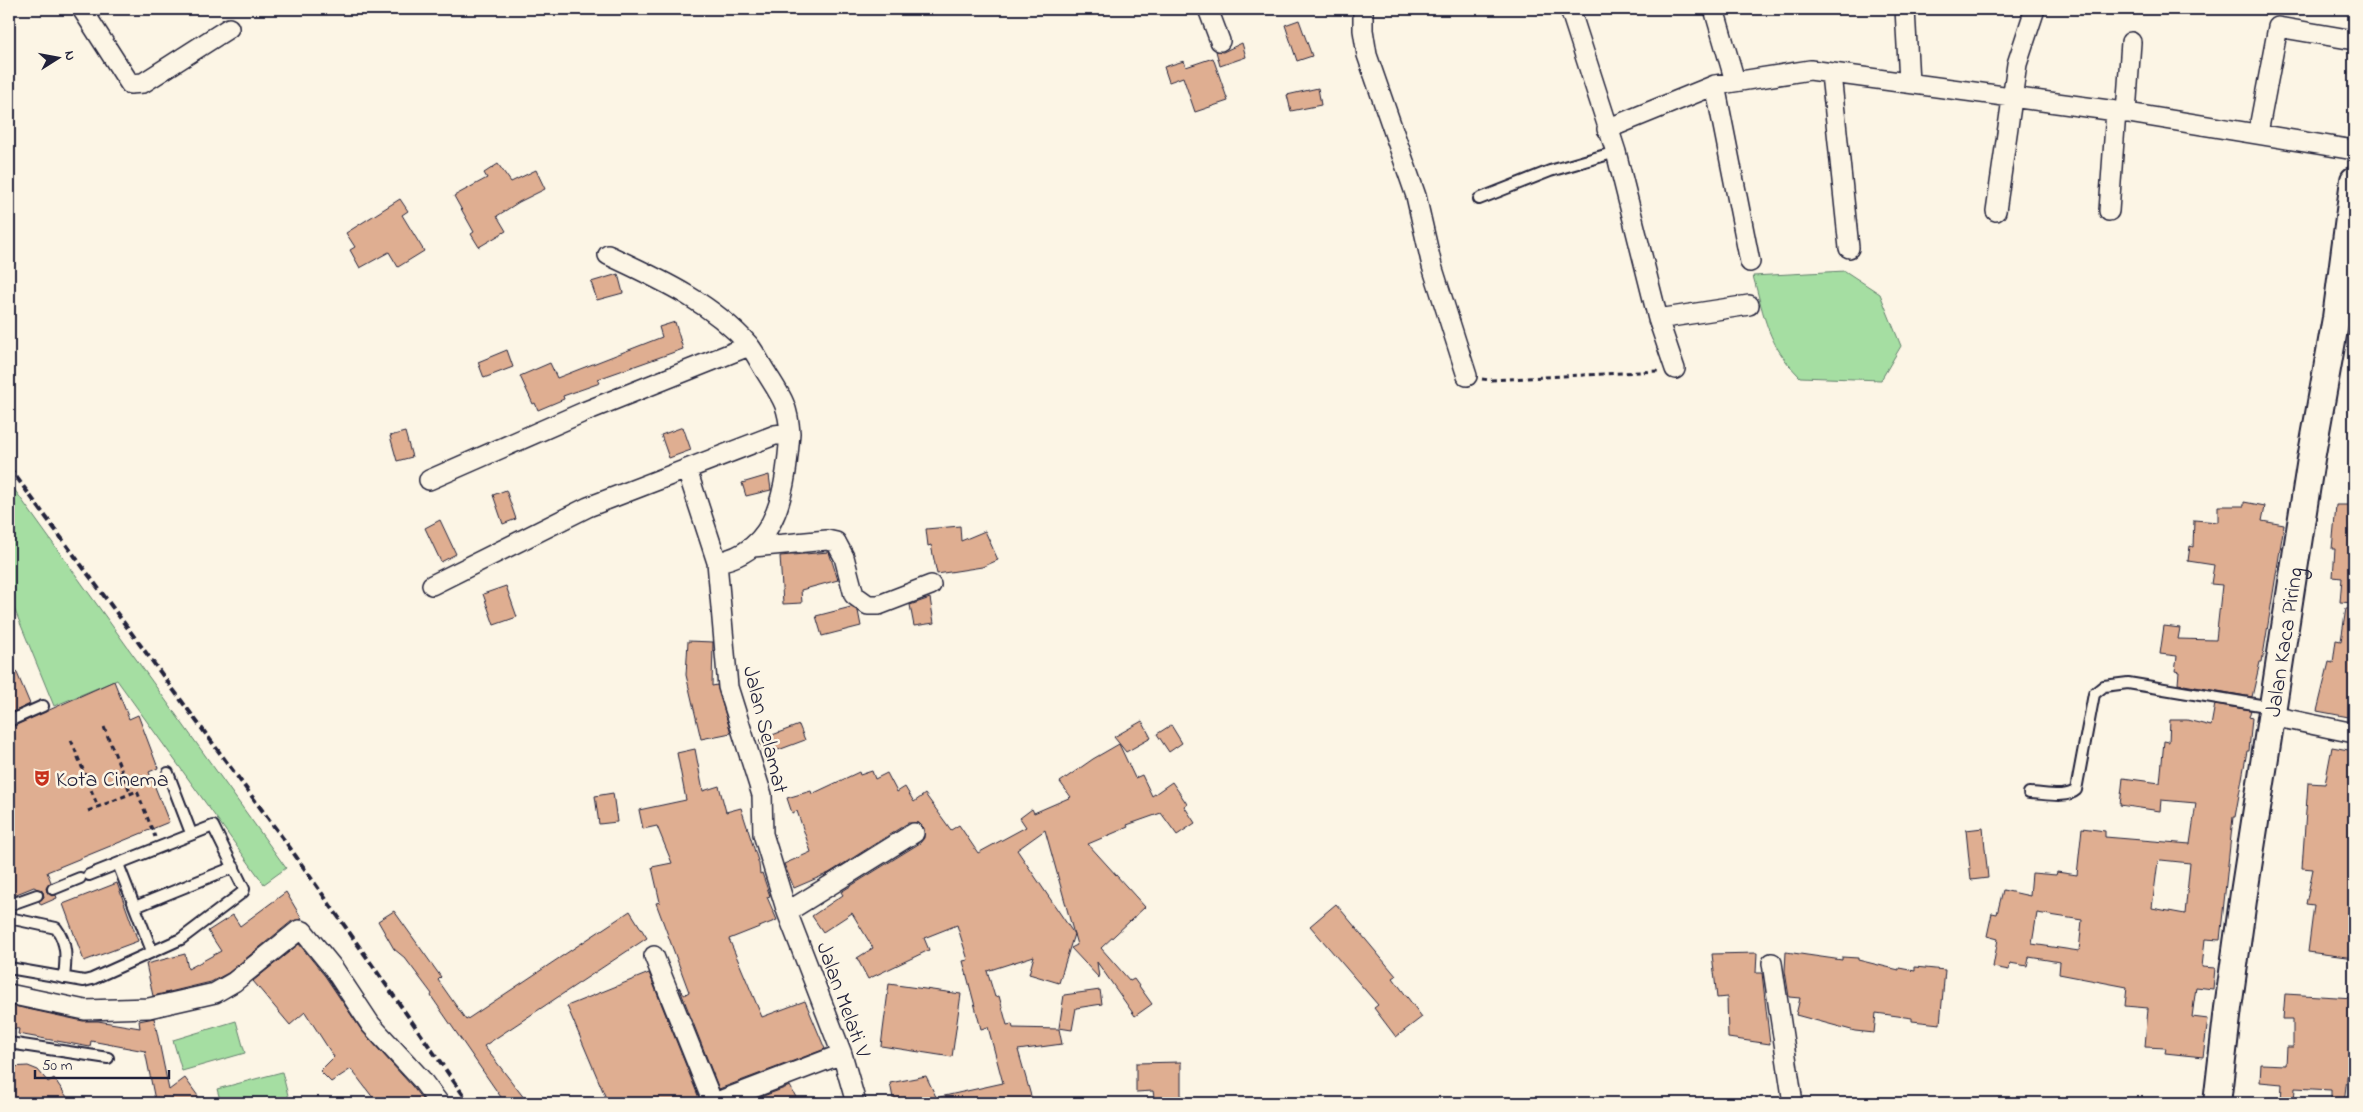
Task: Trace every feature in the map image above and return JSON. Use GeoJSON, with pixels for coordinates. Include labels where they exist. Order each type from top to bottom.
{"type":"FeatureCollection","features":[{"type":"Feature","properties":{"kind":"main road","name":"Jalan Kaca Piring"},"geometry":{"type":"LineString","coordinates":[[2217,1103],[2228,1008],[2311,459],[2336,318],[2354,180]]}},
{"type":"Feature","properties":{"kind":"street"},"geometry":{"type":"LineString","coordinates":[[82,9],[130,84],[136,85],[143,83],[229,28]]}},
{"type":"Feature","properties":{"kind":"street"},"geometry":{"type":"LineString","coordinates":[[1208,9],[1220,41]]}},
{"type":"Feature","properties":{"kind":"street"},"geometry":{"type":"LineString","coordinates":[[1363,9],[1367,55],[1416,196],[1432,266],[1467,376]]}},
{"type":"Feature","properties":{"kind":"street"},"geometry":{"type":"LineString","coordinates":[[1570,9],[1607,129],[1616,152],[1658,319],[1675,369]]}},
{"type":"Feature","properties":{"kind":"street"},"geometry":{"type":"LineString","coordinates":[[1714,9],[1735,81]]}},
{"type":"Feature","properties":{"kind":"street"},"geometry":{"type":"LineString","coordinates":[[1905,9],[1908,82]]}},
{"type":"Feature","properties":{"kind":"street"},"geometry":{"type":"LineString","coordinates":[[1996,211],[2017,64],[2035,9]]}},
{"type":"Feature","properties":{"kind":"street"},"geometry":{"type":"LineString","coordinates":[[2258,133],[2278,27],[2354,40]]}},
{"type":"Feature","properties":{"kind":"street"},"geometry":{"type":"LineString","coordinates":[[2108,211],[2131,42]]}},
{"type":"Feature","properties":{"kind":"street"},"geometry":{"type":"LineString","coordinates":[[1607,129],[1715,86],[1735,81],[1810,70],[2121,112],[2354,150]]}},
{"type":"Feature","properties":{"kind":"street"},"geometry":{"type":"LineString","coordinates":[[1831,74],[1849,248]]}},
{"type":"Feature","properties":{"kind":"street"},"geometry":{"type":"LineString","coordinates":[[1715,86],[1750,262]]}},
{"type":"Feature","properties":{"kind":"street"},"geometry":{"type":"LineString","coordinates":[[608,255],[665,282],[705,306],[749,346],[780,394],[789,412],[790,433],[787,477],[783,498],[774,518],[753,547]]}},
{"type":"Feature","properties":{"kind":"street"},"geometry":{"type":"LineString","coordinates":[[1658,319],[1749,305]]}},
{"type":"Feature","properties":{"kind":"street"},"geometry":{"type":"LineString","coordinates":[[429,480],[586,411],[749,346]]}},
{"type":"Feature","properties":{"kind":"street"},"geometry":{"type":"LineString","coordinates":[[432,585],[588,506],[775,435],[790,433]]}},
{"type":"Feature","properties":{"kind":"street","name":"Jalan Selamat"},"geometry":{"type":"LineString","coordinates":[[687,470],[717,562],[728,687],[762,795],[763,834],[787,912]]}},
{"type":"Feature","properties":{"kind":"street"},"geometry":{"type":"LineString","coordinates":[[717,562],[726,561],[753,547],[827,540],[836,542],[844,558],[854,596],[868,605],[879,605],[931,585]]}},
{"type":"Feature","properties":{"kind":"street"},"geometry":{"type":"LineString","coordinates":[[2273,711],[2354,733]]}},
{"type":"Feature","properties":{"kind":"street"},"geometry":{"type":"LineString","coordinates":[[787,912],[914,834]]}},
{"type":"Feature","properties":{"kind":"street","name":"Jalan Melati V"},"geometry":{"type":"LineString","coordinates":[[787,912],[842,1054],[856,1103]]}},
{"type":"Feature","properties":{"kind":"street"},"geometry":{"type":"LineString","coordinates":[[9,994],[85,1010],[149,1008],[215,993],[234,982],[299,930],[303,931],[334,969],[371,1025],[421,1079],[439,1103]]}},
{"type":"Feature","properties":{"kind":"street"},"geometry":{"type":"LineString","coordinates":[[654,956],[713,1103],[842,1054]]}},
{"type":"Feature","properties":{"kind":"street"},"geometry":{"type":"LineString","coordinates":[[1772,963],[1792,1103]]}},
{"type":"Feature","properties":{"kind":"lane"},"geometry":{"type":"LineString","coordinates":[[1479,199],[1550,171],[1616,152]]}},
{"type":"Feature","properties":{"kind":"lane"},"geometry":{"type":"LineString","coordinates":[[2030,793],[2062,795],[2072,794],[2076,790],[2094,694],[2104,686],[2128,683],[2273,711]]}},
{"type":"Feature","properties":{"kind":"lane"},"geometry":{"type":"LineString","coordinates":[[9,721],[42,706]]}},
{"type":"Feature","properties":{"kind":"lane"},"geometry":{"type":"LineString","coordinates":[[168,773],[191,834]]}},
{"type":"Feature","properties":{"kind":"lane"},"geometry":{"type":"LineString","coordinates":[[9,968],[84,981],[92,979],[180,939],[199,927],[243,892],[243,886],[213,826],[53,889]]}},
{"type":"Feature","properties":{"kind":"lane"},"geometry":{"type":"LineString","coordinates":[[118,864],[152,951]]}},
{"type":"Feature","properties":{"kind":"lane"},"geometry":{"type":"LineString","coordinates":[[135,907],[234,867]]}},
{"type":"Feature","properties":{"kind":"lane"},"geometry":{"type":"LineString","coordinates":[[9,905],[37,895]]}},
{"type":"Feature","properties":{"kind":"lane"},"geometry":{"type":"LineString","coordinates":[[9,918],[56,928],[64,944],[67,956],[64,978]]}},
{"type":"Feature","properties":{"kind":"lane"},"geometry":{"type":"LineString","coordinates":[[9,1043],[108,1058]]}},
{"type":"Feature","properties":{"kind":"path"},"geometry":{"type":"LineString","coordinates":[[1467,376],[1490,380],[1675,369]]}},
{"type":"Feature","properties":{"kind":"path"},"geometry":{"type":"LineString","coordinates":[[104,727],[131,794]]}},
{"type":"Feature","properties":{"kind":"path"},"geometry":{"type":"LineString","coordinates":[[71,740],[98,807]]}},
{"type":"Feature","properties":{"kind":"path"},"geometry":{"type":"LineString","coordinates":[[88,811],[137,791],[159,847]]}},
{"type":"Feature","properties":{"kind":"green space"},"geometry":{"type":"Polygon","coordinates":[[[1845,271],[1880,294],[1901,346],[1881,380],[1800,377],[1780,353],[1774,342],[1764,318],[1753,276],[1845,271]]]}},
{"type":"Feature","properties":{"kind":"green space"},"geometry":{"type":"Polygon","coordinates":[[[9,482],[286,868],[264,884],[117,680],[54,706],[9,596],[9,543],[15,539],[9,530],[9,482]]]}},
{"type":"Feature","properties":{"kind":"green space"},"geometry":{"type":"Polygon","coordinates":[[[236,1021],[245,1053],[182,1071],[173,1040],[236,1021]]]}},
{"type":"Feature","properties":{"kind":"green space"},"geometry":{"type":"Polygon","coordinates":[[[282,1072],[290,1103],[221,1103],[217,1089],[282,1072]]]}},
{"type":"Feature","properties":{"kind":"building"},"geometry":{"type":"Polygon","coordinates":[[[1299,20],[1312,56],[1297,61],[1285,25],[1299,20]]]}},
{"type":"Feature","properties":{"kind":"building"},"geometry":{"type":"Polygon","coordinates":[[[1242,43],[1246,57],[1220,66],[1216,51],[1223,52],[1242,43]]]}},
{"type":"Feature","properties":{"kind":"building"},"geometry":{"type":"Polygon","coordinates":[[[1213,58],[1228,101],[1195,112],[1183,77],[1169,82],[1164,67],[1184,61],[1186,67],[1213,58]]]}},
{"type":"Feature","properties":{"kind":"building"},"geometry":{"type":"Polygon","coordinates":[[[1318,88],[1321,105],[1291,111],[1287,95],[1318,88]]]}},
{"type":"Feature","properties":{"kind":"building"},"geometry":{"type":"Polygon","coordinates":[[[498,164],[511,182],[536,170],[545,189],[497,216],[506,231],[479,247],[471,234],[474,232],[454,196],[487,178],[484,173],[498,164]]]}},
{"type":"Feature","properties":{"kind":"building"},"geometry":{"type":"Polygon","coordinates":[[[400,199],[408,211],[402,215],[424,251],[398,267],[389,252],[360,268],[350,250],[355,247],[346,233],[400,199]]]}},
{"type":"Feature","properties":{"kind":"building"},"geometry":{"type":"Polygon","coordinates":[[[618,274],[623,293],[597,300],[591,282],[618,274]]]}},
{"type":"Feature","properties":{"kind":"building"},"geometry":{"type":"Polygon","coordinates":[[[675,322],[683,349],[598,379],[600,383],[563,396],[564,399],[538,410],[535,403],[533,404],[520,376],[550,363],[557,378],[662,337],[659,327],[675,322]]]}},
{"type":"Feature","properties":{"kind":"building"},"geometry":{"type":"Polygon","coordinates":[[[507,350],[513,367],[484,378],[478,362],[507,350]]]}},
{"type":"Feature","properties":{"kind":"building"},"geometry":{"type":"Polygon","coordinates":[[[683,427],[691,450],[669,458],[661,435],[683,427]]]}},
{"type":"Feature","properties":{"kind":"building"},"geometry":{"type":"Polygon","coordinates":[[[405,432],[412,457],[397,461],[390,436],[405,432]]]}},
{"type":"Feature","properties":{"kind":"building"},"geometry":{"type":"Polygon","coordinates":[[[769,475],[771,490],[746,496],[742,483],[769,475]]]}},
{"type":"Feature","properties":{"kind":"building"},"geometry":{"type":"Polygon","coordinates":[[[506,490],[516,519],[503,524],[493,495],[506,490]]]}},
{"type":"Feature","properties":{"kind":"building"},"geometry":{"type":"Polygon","coordinates":[[[2244,502],[2265,506],[2262,521],[2284,525],[2262,662],[2260,662],[2252,697],[2178,684],[2179,672],[2175,671],[2177,656],[2160,654],[2164,626],[2180,628],[2178,639],[2216,640],[2222,585],[2211,584],[2214,565],[2188,561],[2190,546],[2193,547],[2194,520],[2218,522],[2218,506],[2244,506],[2244,502]]]}},
{"type":"Feature","properties":{"kind":"building"},"geometry":{"type":"Polygon","coordinates":[[[2336,505],[2354,505],[2354,603],[2340,602],[2342,578],[2333,577],[2335,549],[2332,549],[2336,505]]]}},
{"type":"Feature","properties":{"kind":"building"},"geometry":{"type":"Polygon","coordinates":[[[440,520],[456,554],[441,562],[425,528],[440,520]]]}},
{"type":"Feature","properties":{"kind":"building"},"geometry":{"type":"Polygon","coordinates":[[[960,526],[961,541],[985,531],[998,560],[982,567],[937,574],[931,545],[928,546],[926,529],[960,526]]]}},
{"type":"Feature","properties":{"kind":"building"},"geometry":{"type":"Polygon","coordinates":[[[829,552],[838,580],[801,590],[802,603],[783,604],[780,556],[829,552]]]}},
{"type":"Feature","properties":{"kind":"building"},"geometry":{"type":"Polygon","coordinates":[[[506,586],[517,617],[494,625],[483,594],[506,586]]]}},
{"type":"Feature","properties":{"kind":"building"},"geometry":{"type":"Polygon","coordinates":[[[930,598],[934,623],[914,626],[910,605],[930,598]]]}},
{"type":"Feature","properties":{"kind":"building"},"geometry":{"type":"Polygon","coordinates":[[[851,607],[858,611],[861,626],[822,636],[816,616],[851,607]]]}},
{"type":"Feature","properties":{"kind":"building"},"geometry":{"type":"Polygon","coordinates":[[[2346,608],[2354,608],[2354,718],[2317,711],[2329,662],[2333,663],[2336,640],[2341,641],[2346,608]]]}},
{"type":"Feature","properties":{"kind":"building"},"geometry":{"type":"Polygon","coordinates":[[[688,641],[713,642],[712,686],[717,685],[731,733],[701,739],[686,675],[688,641]]]}},
{"type":"Feature","properties":{"kind":"building"},"geometry":{"type":"Polygon","coordinates":[[[9,654],[30,704],[9,714],[9,654]]]}},
{"type":"Feature","properties":{"kind":"building"},"geometry":{"type":"Polygon","coordinates":[[[114,681],[129,719],[138,715],[158,768],[149,772],[169,822],[47,872],[51,882],[46,888],[47,892],[52,896],[56,895],[57,898],[41,905],[39,901],[44,897],[43,892],[34,887],[9,897],[9,728],[114,681]]]}},
{"type":"Feature","properties":{"kind":"building"},"geometry":{"type":"Polygon","coordinates":[[[2215,704],[2251,710],[2249,717],[2252,718],[2249,751],[2247,751],[2235,817],[2233,817],[2220,940],[2205,939],[2202,967],[2215,968],[2213,989],[2196,987],[2192,1017],[2208,1019],[2203,1057],[2165,1053],[2166,1048],[2145,1047],[2148,1008],[2125,1006],[2127,987],[2059,974],[2060,962],[2029,957],[2027,966],[2010,963],[2009,970],[1993,967],[1998,939],[1987,936],[1992,913],[1997,914],[2003,890],[2030,896],[2032,873],[2056,875],[2057,872],[2077,875],[2082,828],[2105,831],[2105,837],[2190,844],[2196,803],[2161,800],[2160,811],[2120,805],[2123,778],[2160,783],[2164,741],[2169,742],[2170,720],[2187,720],[2211,726],[2215,704]],[[2158,861],[2152,908],[2185,914],[2190,863],[2158,861]],[[2037,913],[2032,944],[2079,951],[2082,920],[2037,913]]]}},
{"type":"Feature","properties":{"kind":"building"},"geometry":{"type":"Polygon","coordinates":[[[1142,721],[1151,738],[1126,752],[1114,737],[1142,721]]]}},
{"type":"Feature","properties":{"kind":"building"},"geometry":{"type":"Polygon","coordinates":[[[799,725],[805,740],[765,755],[759,740],[799,725]]]}},
{"type":"Feature","properties":{"kind":"building"},"geometry":{"type":"Polygon","coordinates":[[[1171,725],[1182,743],[1169,752],[1157,734],[1171,725]]]}},
{"type":"Feature","properties":{"kind":"building"},"geometry":{"type":"Polygon","coordinates":[[[1119,744],[1135,778],[1142,775],[1152,796],[1172,782],[1187,804],[1184,806],[1195,823],[1177,835],[1161,813],[1127,825],[1128,827],[1088,844],[1145,907],[1101,948],[1130,981],[1134,979],[1152,1004],[1135,1016],[1097,962],[1099,978],[1071,948],[1077,945],[1074,934],[1059,983],[1029,974],[1034,956],[987,971],[995,997],[999,996],[1007,1025],[1012,1024],[1013,1028],[1059,1029],[1062,1044],[1018,1050],[1033,1103],[941,1103],[940,1097],[1003,1083],[988,1027],[981,1029],[963,961],[968,960],[957,925],[924,938],[929,950],[868,979],[857,958],[873,948],[852,913],[823,932],[812,916],[843,895],[841,892],[920,843],[924,838],[924,828],[919,823],[908,823],[829,873],[794,888],[784,864],[811,852],[797,811],[792,813],[787,798],[811,791],[812,794],[859,772],[860,775],[872,771],[875,779],[887,773],[897,792],[905,787],[914,802],[925,794],[951,830],[959,825],[978,853],[1026,827],[1020,818],[1032,809],[1034,813],[1071,797],[1060,782],[1119,744]],[[1045,830],[1017,850],[1074,934],[1045,830]]]}},
{"type":"Feature","properties":{"kind":"building"},"geometry":{"type":"Polygon","coordinates":[[[2332,747],[2354,751],[2354,958],[2308,952],[2314,905],[2306,904],[2313,869],[2302,868],[2308,783],[2325,784],[2332,747]]]}},
{"type":"Feature","properties":{"kind":"building"},"geometry":{"type":"Polygon","coordinates":[[[695,749],[703,791],[719,786],[726,812],[741,808],[759,864],[760,874],[762,873],[770,896],[767,897],[777,920],[729,939],[762,1017],[805,1001],[825,1049],[719,1089],[679,987],[684,995],[689,992],[656,903],[660,902],[652,867],[672,863],[657,826],[643,829],[639,810],[686,800],[677,753],[695,749]]]}},
{"type":"Feature","properties":{"kind":"building"},"geometry":{"type":"Polygon","coordinates":[[[613,793],[617,822],[599,824],[595,796],[613,793]]]}},
{"type":"Feature","properties":{"kind":"building"},"geometry":{"type":"Polygon","coordinates":[[[1983,828],[1988,878],[1971,880],[1966,830],[1983,828]]]}},
{"type":"Feature","properties":{"kind":"building"},"geometry":{"type":"Polygon","coordinates":[[[117,883],[138,941],[84,961],[63,904],[117,883]]]}},
{"type":"Feature","properties":{"kind":"building"},"geometry":{"type":"Polygon","coordinates":[[[286,892],[302,919],[292,921],[228,973],[211,982],[153,996],[146,964],[185,954],[188,969],[221,951],[208,931],[233,915],[240,926],[286,892]]]}},
{"type":"Feature","properties":{"kind":"building"},"geometry":{"type":"Polygon","coordinates":[[[1336,904],[1396,976],[1393,978],[1422,1017],[1396,1037],[1374,1008],[1378,1005],[1310,926],[1336,904]]]}},
{"type":"Feature","properties":{"kind":"building"},"geometry":{"type":"Polygon","coordinates":[[[394,911],[441,977],[438,980],[466,1020],[630,911],[647,938],[484,1046],[528,1103],[505,1103],[431,996],[432,994],[405,958],[394,949],[378,921],[394,911]]]}},
{"type":"Feature","properties":{"kind":"building"},"geometry":{"type":"Polygon","coordinates":[[[299,944],[325,976],[362,1031],[425,1103],[377,1103],[351,1069],[331,1082],[320,1071],[334,1057],[305,1012],[290,1025],[253,981],[299,944]]]}},
{"type":"Feature","properties":{"kind":"building"},"geometry":{"type":"Polygon","coordinates":[[[1786,952],[1842,960],[1842,957],[1858,958],[1858,960],[1899,970],[1899,968],[1915,971],[1915,967],[1945,970],[1940,1024],[1912,1021],[1912,1018],[1876,1013],[1874,1033],[1855,1031],[1796,1015],[1800,998],[1789,997],[1785,971],[1786,952]]]}},
{"type":"Feature","properties":{"kind":"building"},"geometry":{"type":"Polygon","coordinates":[[[1757,953],[1756,973],[1762,973],[1770,1044],[1728,1038],[1727,997],[1717,998],[1712,954],[1757,953]]]}},
{"type":"Feature","properties":{"kind":"building"},"geometry":{"type":"Polygon","coordinates":[[[649,973],[701,1103],[608,1103],[567,1006],[649,973]]]}},
{"type":"Feature","properties":{"kind":"building"},"geometry":{"type":"Polygon","coordinates":[[[889,984],[961,994],[952,1057],[881,1046],[889,984]]]}},
{"type":"Feature","properties":{"kind":"building"},"geometry":{"type":"Polygon","coordinates":[[[1100,990],[1102,1004],[1076,1008],[1072,1030],[1059,1028],[1064,995],[1100,990]]]}},
{"type":"Feature","properties":{"kind":"building"},"geometry":{"type":"Polygon","coordinates":[[[2285,994],[2354,998],[2354,1069],[2348,1069],[2344,1103],[2331,1103],[2331,1090],[2295,1088],[2294,1103],[2281,1103],[2282,1084],[2260,1082],[2261,1064],[2286,1065],[2287,1047],[2293,1047],[2293,1019],[2283,1019],[2285,994]]]}},
{"type":"Feature","properties":{"kind":"building"},"geometry":{"type":"Polygon","coordinates":[[[9,1005],[83,1021],[98,1021],[140,1028],[139,1021],[154,1018],[169,1090],[185,1078],[203,1103],[151,1103],[155,1100],[145,1051],[91,1041],[90,1047],[18,1034],[19,1029],[9,1028],[9,1005]]]}},
{"type":"Feature","properties":{"kind":"building"},"geometry":{"type":"Polygon","coordinates":[[[1181,1062],[1181,1103],[1155,1103],[1153,1091],[1136,1092],[1136,1063],[1181,1062]]]}},
{"type":"Feature","properties":{"kind":"building"},"geometry":{"type":"Polygon","coordinates":[[[28,1066],[38,1070],[48,1082],[54,1078],[71,1103],[9,1103],[9,1067],[28,1066]]]}},
{"type":"Feature","properties":{"kind":"building"},"geometry":{"type":"Polygon","coordinates":[[[926,1076],[939,1103],[894,1103],[890,1083],[926,1076]]]}},
{"type":"Feature","properties":{"kind":"building"},"geometry":{"type":"Polygon","coordinates":[[[790,1086],[799,1103],[745,1103],[790,1086]]]}},
{"type":"Feature","properties":{"kind":"railway"},"geometry":{"type":"LineString","coordinates":[[9,467],[290,848],[469,1103]]}},
{"type":"Feature","properties":{"kind":"place","name":"Kota Cinema"},"geometry":{"type":"Point","coordinates":[42,778]}}]}
